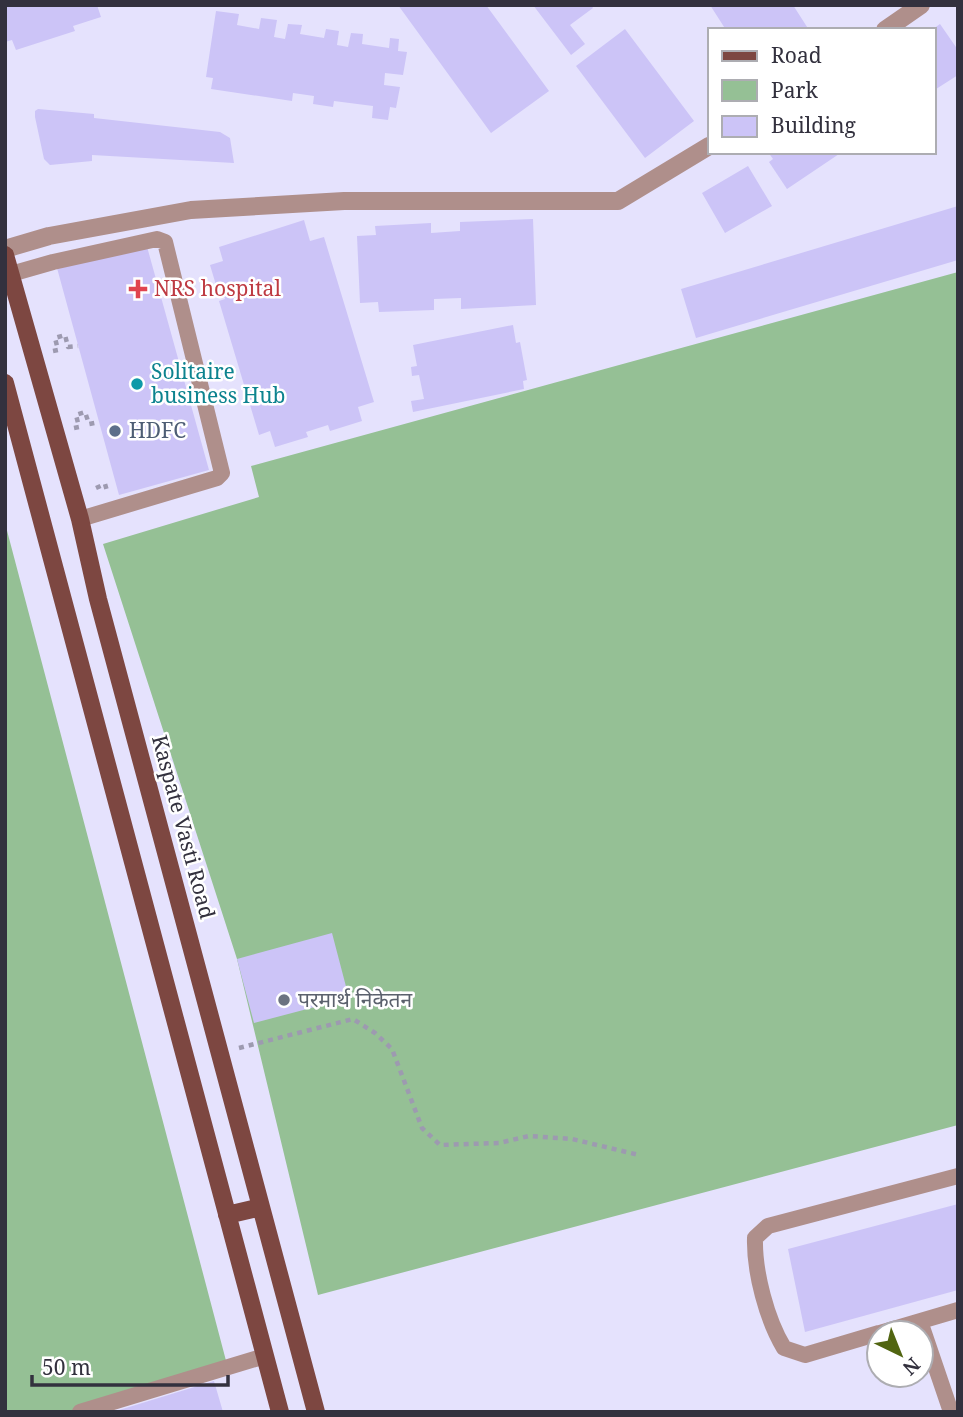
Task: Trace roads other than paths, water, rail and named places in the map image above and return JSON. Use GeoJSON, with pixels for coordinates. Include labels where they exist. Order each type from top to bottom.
{"type":"FeatureCollection","features":[{"type":"Feature","properties":{"kind":"main road","name":"Kaspate Vasti Road"},"geometry":{"type":"LineString","coordinates":[[5,252],[79,519],[316,1412]]}},
{"type":"Feature","properties":{"kind":"main road"},"geometry":{"type":"LineString","coordinates":[[5,383],[280,1412]]}},
{"type":"Feature","properties":{"kind":"main road"},"geometry":{"type":"LineString","coordinates":[[227,1215],[261,1207]]}},
{"type":"Feature","properties":{"kind":"street"},"geometry":{"type":"LineString","coordinates":[[888,28],[921,5]]}},
{"type":"Feature","properties":{"kind":"street"},"geometry":{"type":"LineString","coordinates":[[5,252],[49,236],[191,210],[344,201],[618,201],[708,147]]}},
{"type":"Feature","properties":{"kind":"lane"},"geometry":{"type":"LineString","coordinates":[[11,274],[157,239],[165,242],[222,473],[217,478],[79,519]]}},
{"type":"Feature","properties":{"kind":"lane"},"geometry":{"type":"LineString","coordinates":[[865,1337],[804,1355],[784,1348],[773,1329],[755,1255],[755,1238],[768,1226],[958,1176]]}},
{"type":"Feature","properties":{"kind":"lane"},"geometry":{"type":"LineString","coordinates":[[927,1319],[958,1310]]}},
{"type":"Feature","properties":{"kind":"lane"},"geometry":{"type":"LineString","coordinates":[[80,1412],[265,1356]]}},
{"type":"Feature","properties":{"kind":"lane"},"geometry":{"type":"LineString","coordinates":[[935,1361],[953,1408]]}},
{"type":"Feature","properties":{"kind":"place","name":"NRS hospital"},"geometry":{"type":"Point","coordinates":[138,289]}},
{"type":"Feature","properties":{"kind":"place","name":"Solitaire business Hub"},"geometry":{"type":"Point","coordinates":[137,384]}},
{"type":"Feature","properties":{"kind":"place","name":"HDFC"},"geometry":{"type":"Point","coordinates":[115,431]}},
{"type":"Feature","properties":{"kind":"place","name":"परमार्थ निकेतन"},"geometry":{"type":"Point","coordinates":[284,1000]}}]}
